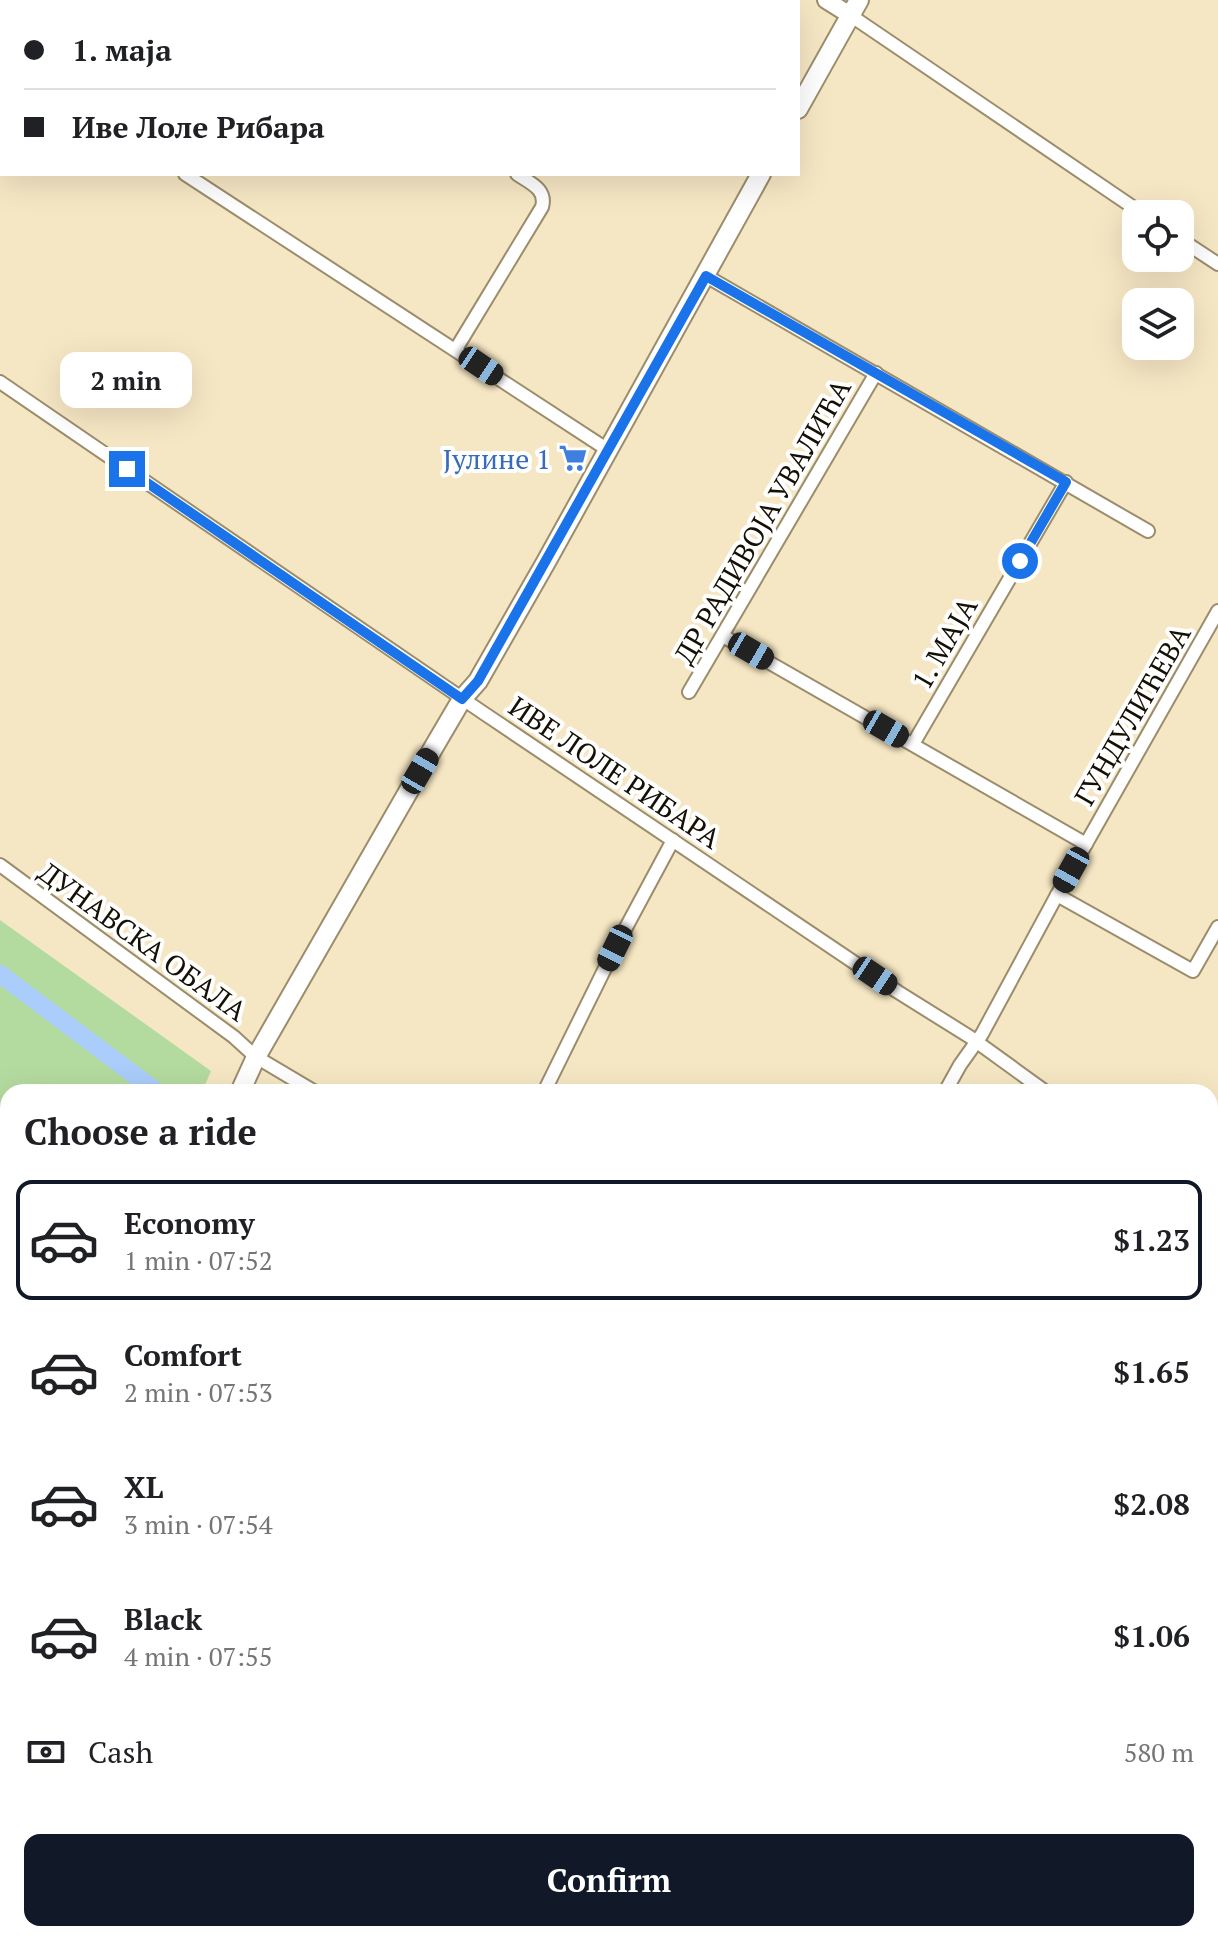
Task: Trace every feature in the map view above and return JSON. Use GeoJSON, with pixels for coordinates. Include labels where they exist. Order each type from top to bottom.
{"type":"FeatureCollection","features":[{"type":"Feature","properties":{"kind":"main road"},"geometry":{"type":"LineString","coordinates":[[800,105],[854,8]]}},
{"type":"Feature","properties":{"kind":"main road"},"geometry":{"type":"LineString","coordinates":[[244,1084],[256,1057],[462,699],[478,681],[760,176]]}},
{"type":"Feature","properties":{"kind":"street"},"geometry":{"type":"LineString","coordinates":[[826,0],[854,8],[1123,200]]}},
{"type":"Feature","properties":{"kind":"street"},"geometry":{"type":"LineString","coordinates":[[188,176],[608,450]]}},
{"type":"Feature","properties":{"kind":"street"},"geometry":{"type":"LineString","coordinates":[[456,349],[542,207],[544,199],[541,190],[520,176]]}},
{"type":"Feature","properties":{"kind":"street"},"geometry":{"type":"LineString","coordinates":[[1194,248],[1218,264]]}},
{"type":"Feature","properties":{"kind":"street"},"geometry":{"type":"LineString","coordinates":[[706,276],[1148,531]]}},
{"type":"Feature","properties":{"kind":"street","name":"ДР РАДИВОЈА УВАЛИЋА"},"geometry":{"type":"LineString","coordinates":[[689,692],[876,373]]}},
{"type":"Feature","properties":{"kind":"street","name":"ИВЕ ЛОЛЕ РИБАРА"},"geometry":{"type":"LineString","coordinates":[[4,390],[1035,1084]]}},
{"type":"Feature","properties":{"kind":"street","name":"1. МАЈА"},"geometry":{"type":"LineString","coordinates":[[913,744],[1066,482]]}},
{"type":"Feature","properties":{"kind":"street","name":"ГУНДУЛИЋЕВА"},"geometry":{"type":"LineString","coordinates":[[950,1084],[1218,611]]}},
{"type":"Feature","properties":{"kind":"street"},"geometry":{"type":"LineString","coordinates":[[723,636],[1086,844]]}},
{"type":"Feature","properties":{"kind":"street"},"geometry":{"type":"LineString","coordinates":[[548,1084],[673,840]]}},
{"type":"Feature","properties":{"kind":"street","name":"ДУНАВСКА ОБАЛА"},"geometry":{"type":"LineString","coordinates":[[0,865],[234,1037],[256,1057],[302,1084]]}},
{"type":"Feature","properties":{"kind":"street"},"geometry":{"type":"LineString","coordinates":[[1057,895],[1193,971],[1218,927]]}},
{"type":"Feature","properties":{"kind":"green space"},"geometry":{"type":"Polygon","coordinates":[[[0,920],[211,1071],[205,1084],[0,1084],[0,920]]]}},
{"type":"Feature","properties":{"kind":"waterway"},"geometry":{"type":"LineString","coordinates":[[0,974],[146,1084]]}},
{"type":"Feature","properties":{"kind":"place","name":"Јулине 1"},"geometry":{"type":"Point","coordinates":[573,458]}},
{"type":"Feature","properties":{"kind":"route"},"geometry":{"type":"LineString","coordinates":[[127,469],[462,699],[478,681],[706,276],[1066,482],[1020,561]]}}]}
